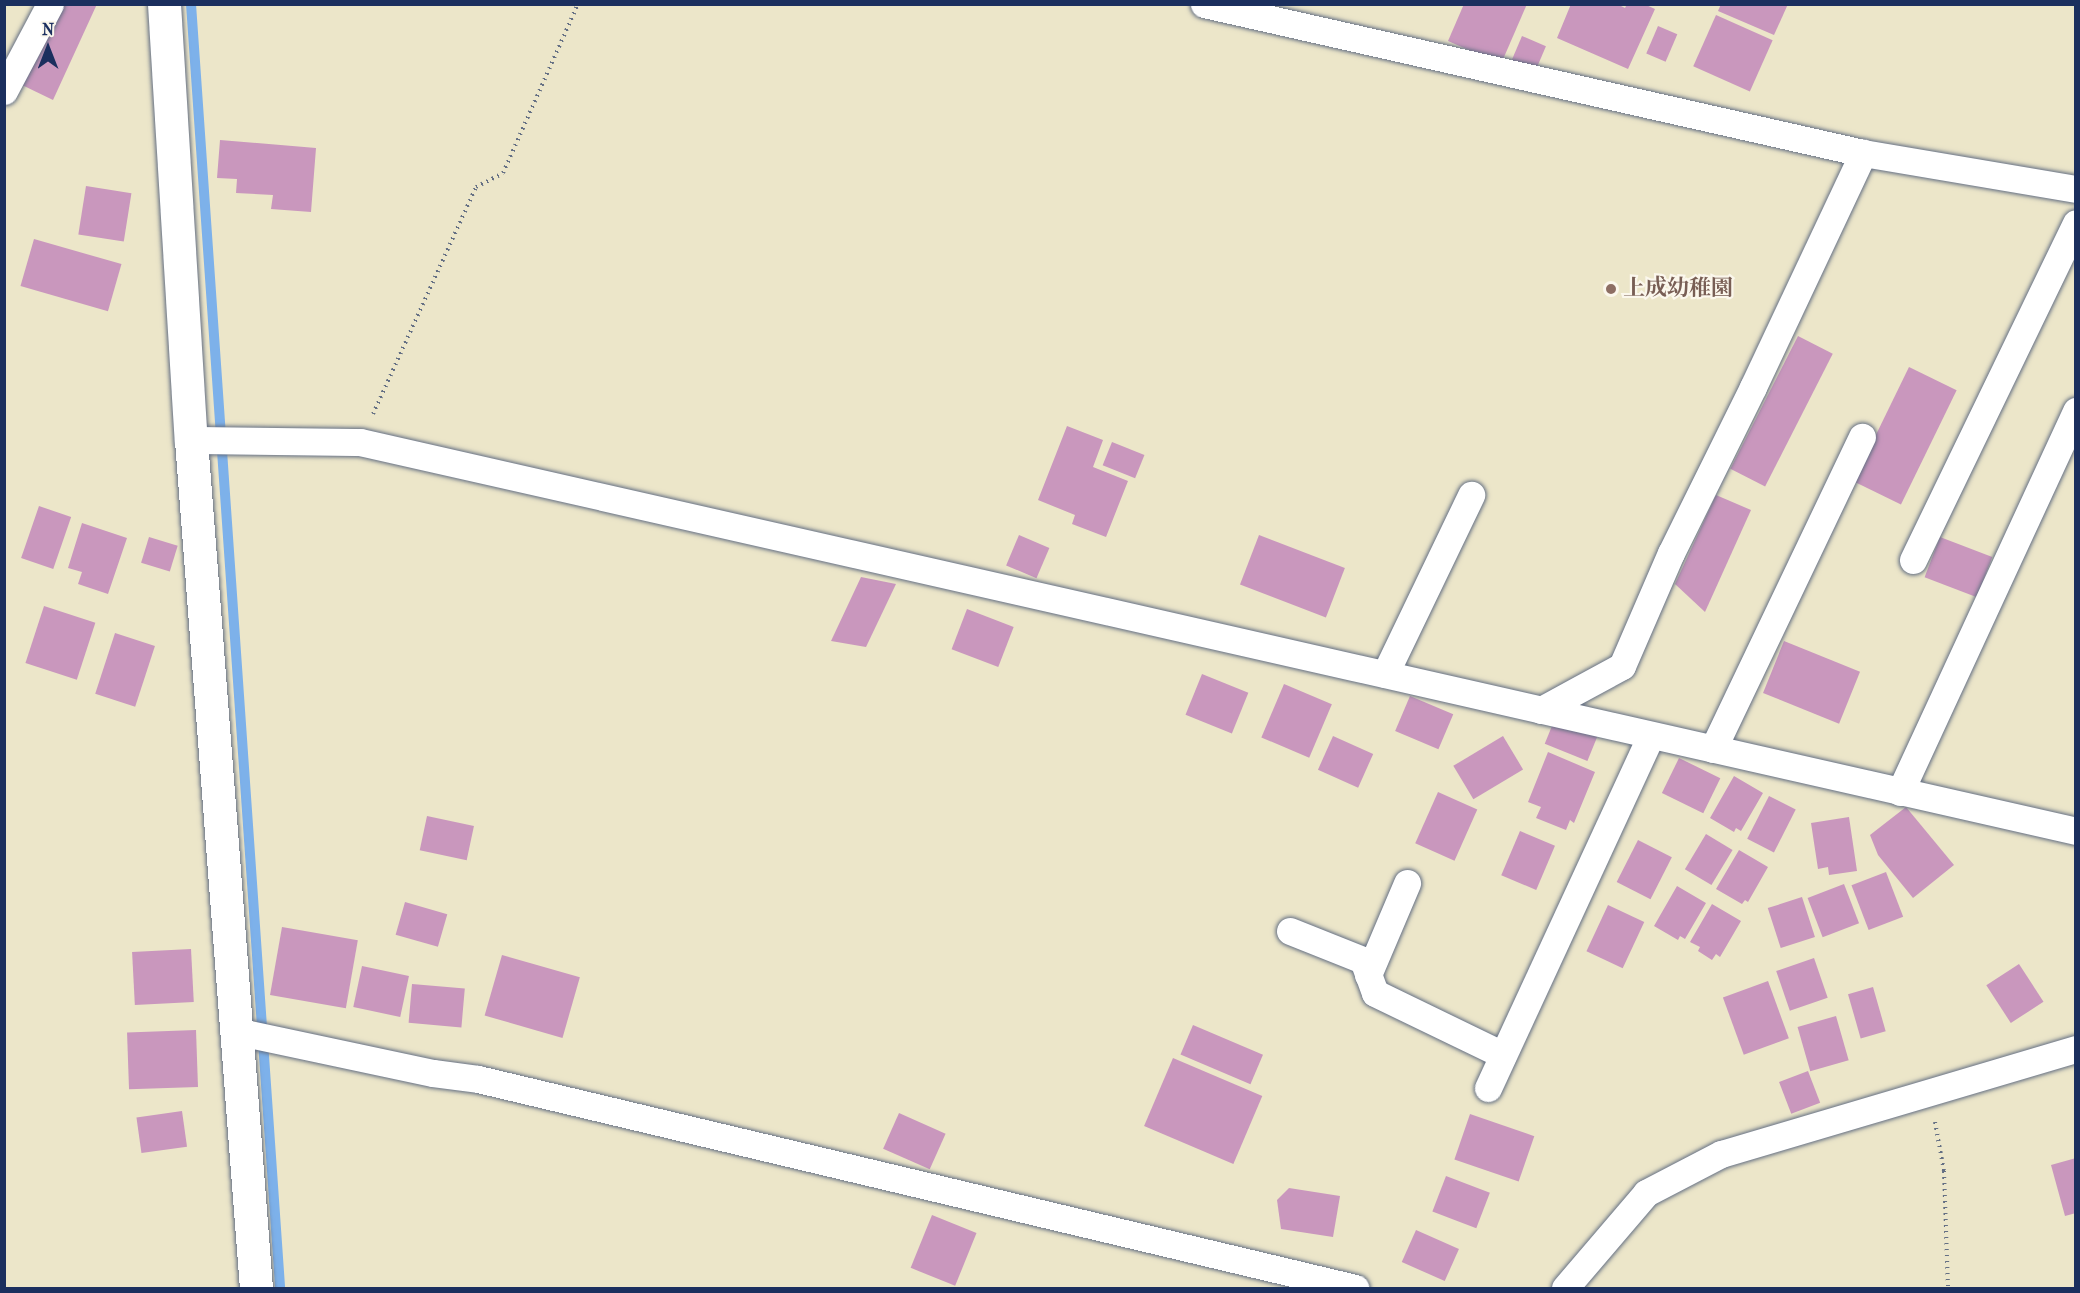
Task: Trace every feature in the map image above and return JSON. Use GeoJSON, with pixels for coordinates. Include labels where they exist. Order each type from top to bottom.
{"type":"FeatureCollection","features":[{"type":"Feature","properties":{"kind":"street"},"geometry":{"type":"LineString","coordinates":[[4,91],[50,4]]}},
{"type":"Feature","properties":{"kind":"street"},"geometry":{"type":"LineString","coordinates":[[164,4],[256,1288]]}},
{"type":"Feature","properties":{"kind":"street"},"geometry":{"type":"LineString","coordinates":[[1204,4],[1863,153],[2076,189]]}},
{"type":"Feature","properties":{"kind":"street"},"geometry":{"type":"LineString","coordinates":[[1541,710],[1622,666],[1671,553],[1753,387],[1863,153]]}},
{"type":"Feature","properties":{"kind":"street"},"geometry":{"type":"LineString","coordinates":[[1913,560],[2076,223]]}},
{"type":"Feature","properties":{"kind":"street"},"geometry":{"type":"LineString","coordinates":[[1900,792],[2076,411]]}},
{"type":"Feature","properties":{"kind":"street"},"geometry":{"type":"LineString","coordinates":[[1713,749],[1862,437]]}},
{"type":"Feature","properties":{"kind":"street"},"geometry":{"type":"LineString","coordinates":[[195,440],[360,442],[2076,831]]}},
{"type":"Feature","properties":{"kind":"street"},"geometry":{"type":"LineString","coordinates":[[1385,674],[1471,495]]}},
{"type":"Feature","properties":{"kind":"street"},"geometry":{"type":"LineString","coordinates":[[1488,1088],[1651,736]]}},
{"type":"Feature","properties":{"kind":"street"},"geometry":{"type":"LineString","coordinates":[[1368,975],[1407,883]]}},
{"type":"Feature","properties":{"kind":"street"},"geometry":{"type":"LineString","coordinates":[[1290,931],[1363,960],[1375,993],[1503,1055]]}},
{"type":"Feature","properties":{"kind":"street"},"geometry":{"type":"LineString","coordinates":[[237,1031],[433,1073],[478,1079],[1355,1288]]}},
{"type":"Feature","properties":{"kind":"street"},"geometry":{"type":"LineString","coordinates":[[1565,1288],[1646,1193],[1721,1154],[2076,1049]]}},
{"type":"Feature","properties":{"kind":"path"},"geometry":{"type":"LineString","coordinates":[[360,442],[476,188],[503,173],[578,4]]}},
{"type":"Feature","properties":{"kind":"path"},"geometry":{"type":"LineString","coordinates":[[1929,1092],[1944,1171],[1948,1288]]}},
{"type":"Feature","properties":{"kind":"building"},"geometry":{"type":"Polygon","coordinates":[[[60,4],[97,4],[53,100],[22,85],[60,4]]]}},
{"type":"Feature","properties":{"kind":"building"},"geometry":{"type":"Polygon","coordinates":[[[1464,4],[1527,4],[1501,64],[1448,41],[1464,4]]]}},
{"type":"Feature","properties":{"kind":"building"},"geometry":{"type":"Polygon","coordinates":[[[1571,4],[1617,4],[1625,8],[1627,4],[1644,4],[1655,9],[1628,69],[1557,38],[1571,4]]]}},
{"type":"Feature","properties":{"kind":"building"},"geometry":{"type":"Polygon","coordinates":[[[1721,4],[1788,4],[1774,35],[1718,11],[1721,4]]]}},
{"type":"Feature","properties":{"kind":"building"},"geometry":{"type":"Polygon","coordinates":[[[1716,15],[1773,40],[1750,91],[1693,66],[1716,15]]]}},
{"type":"Feature","properties":{"kind":"building"},"geometry":{"type":"Polygon","coordinates":[[[1658,26],[1677,34],[1666,62],[1646,54],[1658,26]]]}},
{"type":"Feature","properties":{"kind":"building"},"geometry":{"type":"Polygon","coordinates":[[[1522,36],[1546,46],[1534,75],[1510,65],[1522,36]]]}},
{"type":"Feature","properties":{"kind":"building"},"geometry":{"type":"Polygon","coordinates":[[[220,140],[316,148],[311,212],[271,209],[273,195],[236,193],[237,179],[217,178],[220,140]]]}},
{"type":"Feature","properties":{"kind":"building"},"geometry":{"type":"Polygon","coordinates":[[[86,186],[131,193],[124,242],[78,234],[86,186]]]}},
{"type":"Feature","properties":{"kind":"building"},"geometry":{"type":"Polygon","coordinates":[[[34,239],[121,264],[108,311],[20,286],[34,239]]]}},
{"type":"Feature","properties":{"kind":"building"},"geometry":{"type":"Polygon","coordinates":[[[1798,336],[1833,354],[1765,486],[1730,469],[1798,336]]]}},
{"type":"Feature","properties":{"kind":"building"},"geometry":{"type":"Polygon","coordinates":[[[1909,367],[1957,390],[1901,504],[1853,481],[1909,367]]]}},
{"type":"Feature","properties":{"kind":"building"},"geometry":{"type":"Polygon","coordinates":[[[1067,426],[1103,440],[1093,467],[1128,481],[1106,537],[1072,524],[1075,515],[1038,500],[1067,426]]]}},
{"type":"Feature","properties":{"kind":"building"},"geometry":{"type":"Polygon","coordinates":[[[1112,442],[1144,455],[1135,478],[1103,465],[1112,442]]]}},
{"type":"Feature","properties":{"kind":"building"},"geometry":{"type":"Polygon","coordinates":[[[1716,495],[1751,510],[1705,612],[1675,584],[1716,495]]]}},
{"type":"Feature","properties":{"kind":"building"},"geometry":{"type":"Polygon","coordinates":[[[39,506],[71,517],[53,569],[21,558],[39,506]]]}},
{"type":"Feature","properties":{"kind":"building"},"geometry":{"type":"Polygon","coordinates":[[[82,523],[127,538],[108,594],[78,584],[82,572],[68,568],[82,523]]]}},
{"type":"Feature","properties":{"kind":"building"},"geometry":{"type":"Polygon","coordinates":[[[1019,535],[1049,548],[1036,578],[1006,565],[1019,535]]]}},
{"type":"Feature","properties":{"kind":"building"},"geometry":{"type":"Polygon","coordinates":[[[1259,535],[1345,568],[1326,617],[1240,584],[1259,535]]]}},
{"type":"Feature","properties":{"kind":"building"},"geometry":{"type":"Polygon","coordinates":[[[149,537],[178,546],[170,572],[141,563],[149,537]]]}},
{"type":"Feature","properties":{"kind":"building"},"geometry":{"type":"Polygon","coordinates":[[[1940,537],[1992,557],[1977,597],[1925,577],[1940,537]]]}},
{"type":"Feature","properties":{"kind":"building"},"geometry":{"type":"Polygon","coordinates":[[[861,577],[896,584],[866,647],[831,641],[861,577]]]}},
{"type":"Feature","properties":{"kind":"building"},"geometry":{"type":"Polygon","coordinates":[[[44,606],[95,623],[77,680],[25,663],[44,606]]]}},
{"type":"Feature","properties":{"kind":"building"},"geometry":{"type":"Polygon","coordinates":[[[967,609],[1014,627],[998,667],[952,649],[967,609]]]}},
{"type":"Feature","properties":{"kind":"building"},"geometry":{"type":"Polygon","coordinates":[[[115,633],[155,646],[135,707],[95,694],[115,633]]]}},
{"type":"Feature","properties":{"kind":"building"},"geometry":{"type":"Polygon","coordinates":[[[1784,641],[1860,672],[1839,724],[1763,693],[1784,641]]]}},
{"type":"Feature","properties":{"kind":"building"},"geometry":{"type":"Polygon","coordinates":[[[1202,674],[1248,693],[1232,734],[1186,715],[1202,674]]]}},
{"type":"Feature","properties":{"kind":"building"},"geometry":{"type":"Polygon","coordinates":[[[1284,684],[1332,704],[1309,758],[1261,737],[1284,684]]]}},
{"type":"Feature","properties":{"kind":"building"},"geometry":{"type":"Polygon","coordinates":[[[1410,696],[1453,714],[1438,749],[1395,731],[1410,696]]]}},
{"type":"Feature","properties":{"kind":"building"},"geometry":{"type":"Polygon","coordinates":[[[1556,716],[1599,733],[1587,761],[1545,744],[1556,716]]]}},
{"type":"Feature","properties":{"kind":"building"},"geometry":{"type":"Polygon","coordinates":[[[1333,736],[1373,754],[1358,788],[1318,770],[1333,736]]]}},
{"type":"Feature","properties":{"kind":"building"},"geometry":{"type":"Polygon","coordinates":[[[1503,736],[1523,769],[1473,799],[1453,766],[1503,736]]]}},
{"type":"Feature","properties":{"kind":"building"},"geometry":{"type":"Polygon","coordinates":[[[1548,752],[1595,772],[1574,823],[1570,820],[1566,830],[1536,818],[1541,807],[1528,802],[1548,752]]]}},
{"type":"Feature","properties":{"kind":"building"},"geometry":{"type":"Polygon","coordinates":[[[1679,758],[1720,778],[1703,813],[1662,793],[1679,758]]]}},
{"type":"Feature","properties":{"kind":"building"},"geometry":{"type":"Polygon","coordinates":[[[1734,776],[1763,793],[1741,831],[1736,828],[1734,832],[1710,818],[1734,776]]]}},
{"type":"Feature","properties":{"kind":"building"},"geometry":{"type":"Polygon","coordinates":[[[1438,792],[1477,809],[1455,861],[1415,843],[1438,792]]]}},
{"type":"Feature","properties":{"kind":"building"},"geometry":{"type":"Polygon","coordinates":[[[1769,796],[1796,810],[1774,852],[1747,839],[1769,796]]]}},
{"type":"Feature","properties":{"kind":"building"},"geometry":{"type":"Polygon","coordinates":[[[1906,807],[1954,865],[1913,898],[1878,855],[1870,835],[1906,807]]]}},
{"type":"Feature","properties":{"kind":"building"},"geometry":{"type":"Polygon","coordinates":[[[427,816],[474,826],[467,860],[420,850],[427,816]]]}},
{"type":"Feature","properties":{"kind":"building"},"geometry":{"type":"Polygon","coordinates":[[[1849,817],[1857,871],[1829,875],[1828,867],[1818,869],[1811,823],[1849,817]]]}},
{"type":"Feature","properties":{"kind":"building"},"geometry":{"type":"Polygon","coordinates":[[[1520,831],[1555,846],[1536,890],[1501,875],[1520,831]]]}},
{"type":"Feature","properties":{"kind":"building"},"geometry":{"type":"Polygon","coordinates":[[[1706,834],[1733,850],[1711,885],[1685,869],[1706,834]]]}},
{"type":"Feature","properties":{"kind":"building"},"geometry":{"type":"Polygon","coordinates":[[[1638,840],[1672,857],[1651,899],[1617,882],[1638,840]]]}},
{"type":"Feature","properties":{"kind":"building"},"geometry":{"type":"Polygon","coordinates":[[[1739,850],[1768,867],[1748,902],[1745,900],[1742,904],[1716,889],[1739,850]]]}},
{"type":"Feature","properties":{"kind":"building"},"geometry":{"type":"Polygon","coordinates":[[[1886,872],[1903,917],[1869,930],[1851,885],[1886,872]]]}},
{"type":"Feature","properties":{"kind":"building"},"geometry":{"type":"Polygon","coordinates":[[[1844,884],[1859,923],[1823,937],[1808,898],[1844,884]]]}},
{"type":"Feature","properties":{"kind":"building"},"geometry":{"type":"Polygon","coordinates":[[[1677,886],[1706,903],[1685,939],[1680,936],[1678,940],[1654,926],[1677,886]]]}},
{"type":"Feature","properties":{"kind":"building"},"geometry":{"type":"Polygon","coordinates":[[[1802,897],[1815,937],[1781,948],[1768,908],[1802,897]]]}},
{"type":"Feature","properties":{"kind":"building"},"geometry":{"type":"Polygon","coordinates":[[[405,902],[447,914],[438,947],[396,935],[405,902]]]}},
{"type":"Feature","properties":{"kind":"building"},"geometry":{"type":"Polygon","coordinates":[[[1712,904],[1741,921],[1720,957],[1716,954],[1712,960],[1698,951],[1700,947],[1690,942],[1712,904]]]}},
{"type":"Feature","properties":{"kind":"building"},"geometry":{"type":"Polygon","coordinates":[[[1608,905],[1644,922],[1623,968],[1586,951],[1608,905]]]}},
{"type":"Feature","properties":{"kind":"building"},"geometry":{"type":"Polygon","coordinates":[[[282,927],[358,940],[346,1008],[270,995],[282,927]]]}},
{"type":"Feature","properties":{"kind":"building"},"geometry":{"type":"Polygon","coordinates":[[[191,949],[194,1002],[135,1005],[132,952],[191,949]]]}},
{"type":"Feature","properties":{"kind":"building"},"geometry":{"type":"Polygon","coordinates":[[[502,955],[580,977],[562,1038],[485,1016],[502,955]]]}},
{"type":"Feature","properties":{"kind":"building"},"geometry":{"type":"Polygon","coordinates":[[[1814,958],[1828,998],[1790,1011],[1776,971],[1814,958]]]}},
{"type":"Feature","properties":{"kind":"building"},"geometry":{"type":"Polygon","coordinates":[[[2019,964],[2044,1002],[2011,1023],[1986,985],[2019,964]]]}},
{"type":"Feature","properties":{"kind":"building"},"geometry":{"type":"Polygon","coordinates":[[[362,966],[409,976],[400,1017],[353,1007],[362,966]]]}},
{"type":"Feature","properties":{"kind":"building"},"geometry":{"type":"Polygon","coordinates":[[[1768,981],[1789,1038],[1744,1055],[1723,997],[1768,981]]]}},
{"type":"Feature","properties":{"kind":"building"},"geometry":{"type":"Polygon","coordinates":[[[412,984],[465,989],[461,1027],[409,1023],[412,984]]]}},
{"type":"Feature","properties":{"kind":"building"},"geometry":{"type":"Polygon","coordinates":[[[1873,987],[1886,1031],[1861,1038],[1848,994],[1873,987]]]}},
{"type":"Feature","properties":{"kind":"building"},"geometry":{"type":"Polygon","coordinates":[[[1836,1016],[1849,1060],[1810,1071],[1798,1027],[1836,1016]]]}},
{"type":"Feature","properties":{"kind":"building"},"geometry":{"type":"Polygon","coordinates":[[[1193,1025],[1263,1055],[1250,1084],[1180,1054],[1193,1025]]]}},
{"type":"Feature","properties":{"kind":"building"},"geometry":{"type":"Polygon","coordinates":[[[196,1030],[198,1087],[129,1089],[127,1032],[196,1030]]]}},
{"type":"Feature","properties":{"kind":"building"},"geometry":{"type":"Polygon","coordinates":[[[1173,1058],[1262,1096],[1233,1164],[1144,1126],[1173,1058]]]}},
{"type":"Feature","properties":{"kind":"building"},"geometry":{"type":"Polygon","coordinates":[[[1808,1071],[1820,1103],[1791,1114],[1779,1082],[1808,1071]]]}},
{"type":"Feature","properties":{"kind":"building"},"geometry":{"type":"Polygon","coordinates":[[[182,1111],[187,1147],[141,1153],[136,1117],[182,1111]]]}},
{"type":"Feature","properties":{"kind":"building"},"geometry":{"type":"Polygon","coordinates":[[[899,1113],[946,1134],[930,1169],[883,1149],[899,1113]]]}},
{"type":"Feature","properties":{"kind":"building"},"geometry":{"type":"Polygon","coordinates":[[[1470,1114],[1534,1136],[1519,1182],[1454,1159],[1470,1114]]]}},
{"type":"Feature","properties":{"kind":"building"},"geometry":{"type":"Polygon","coordinates":[[[2076,1158],[2076,1213],[2065,1216],[2051,1165],[2076,1158]]]}},
{"type":"Feature","properties":{"kind":"building"},"geometry":{"type":"Polygon","coordinates":[[[1446,1176],[1490,1193],[1476,1228],[1432,1211],[1446,1176]]]}},
{"type":"Feature","properties":{"kind":"building"},"geometry":{"type":"Polygon","coordinates":[[[1289,1188],[1340,1196],[1333,1237],[1281,1229],[1277,1200],[1289,1188]]]}},
{"type":"Feature","properties":{"kind":"building"},"geometry":{"type":"Polygon","coordinates":[[[932,1215],[977,1233],[955,1286],[911,1268],[932,1215]]]}},
{"type":"Feature","properties":{"kind":"building"},"geometry":{"type":"Polygon","coordinates":[[[1416,1230],[1459,1249],[1445,1281],[1402,1262],[1416,1230]]]}},
{"type":"Feature","properties":{"kind":"waterway"},"geometry":{"type":"LineString","coordinates":[[191,4],[280,1288]]}},
{"type":"Feature","properties":{"kind":"place","name":"上成幼稚園"},"geometry":{"type":"Point","coordinates":[1611,289]}}]}
